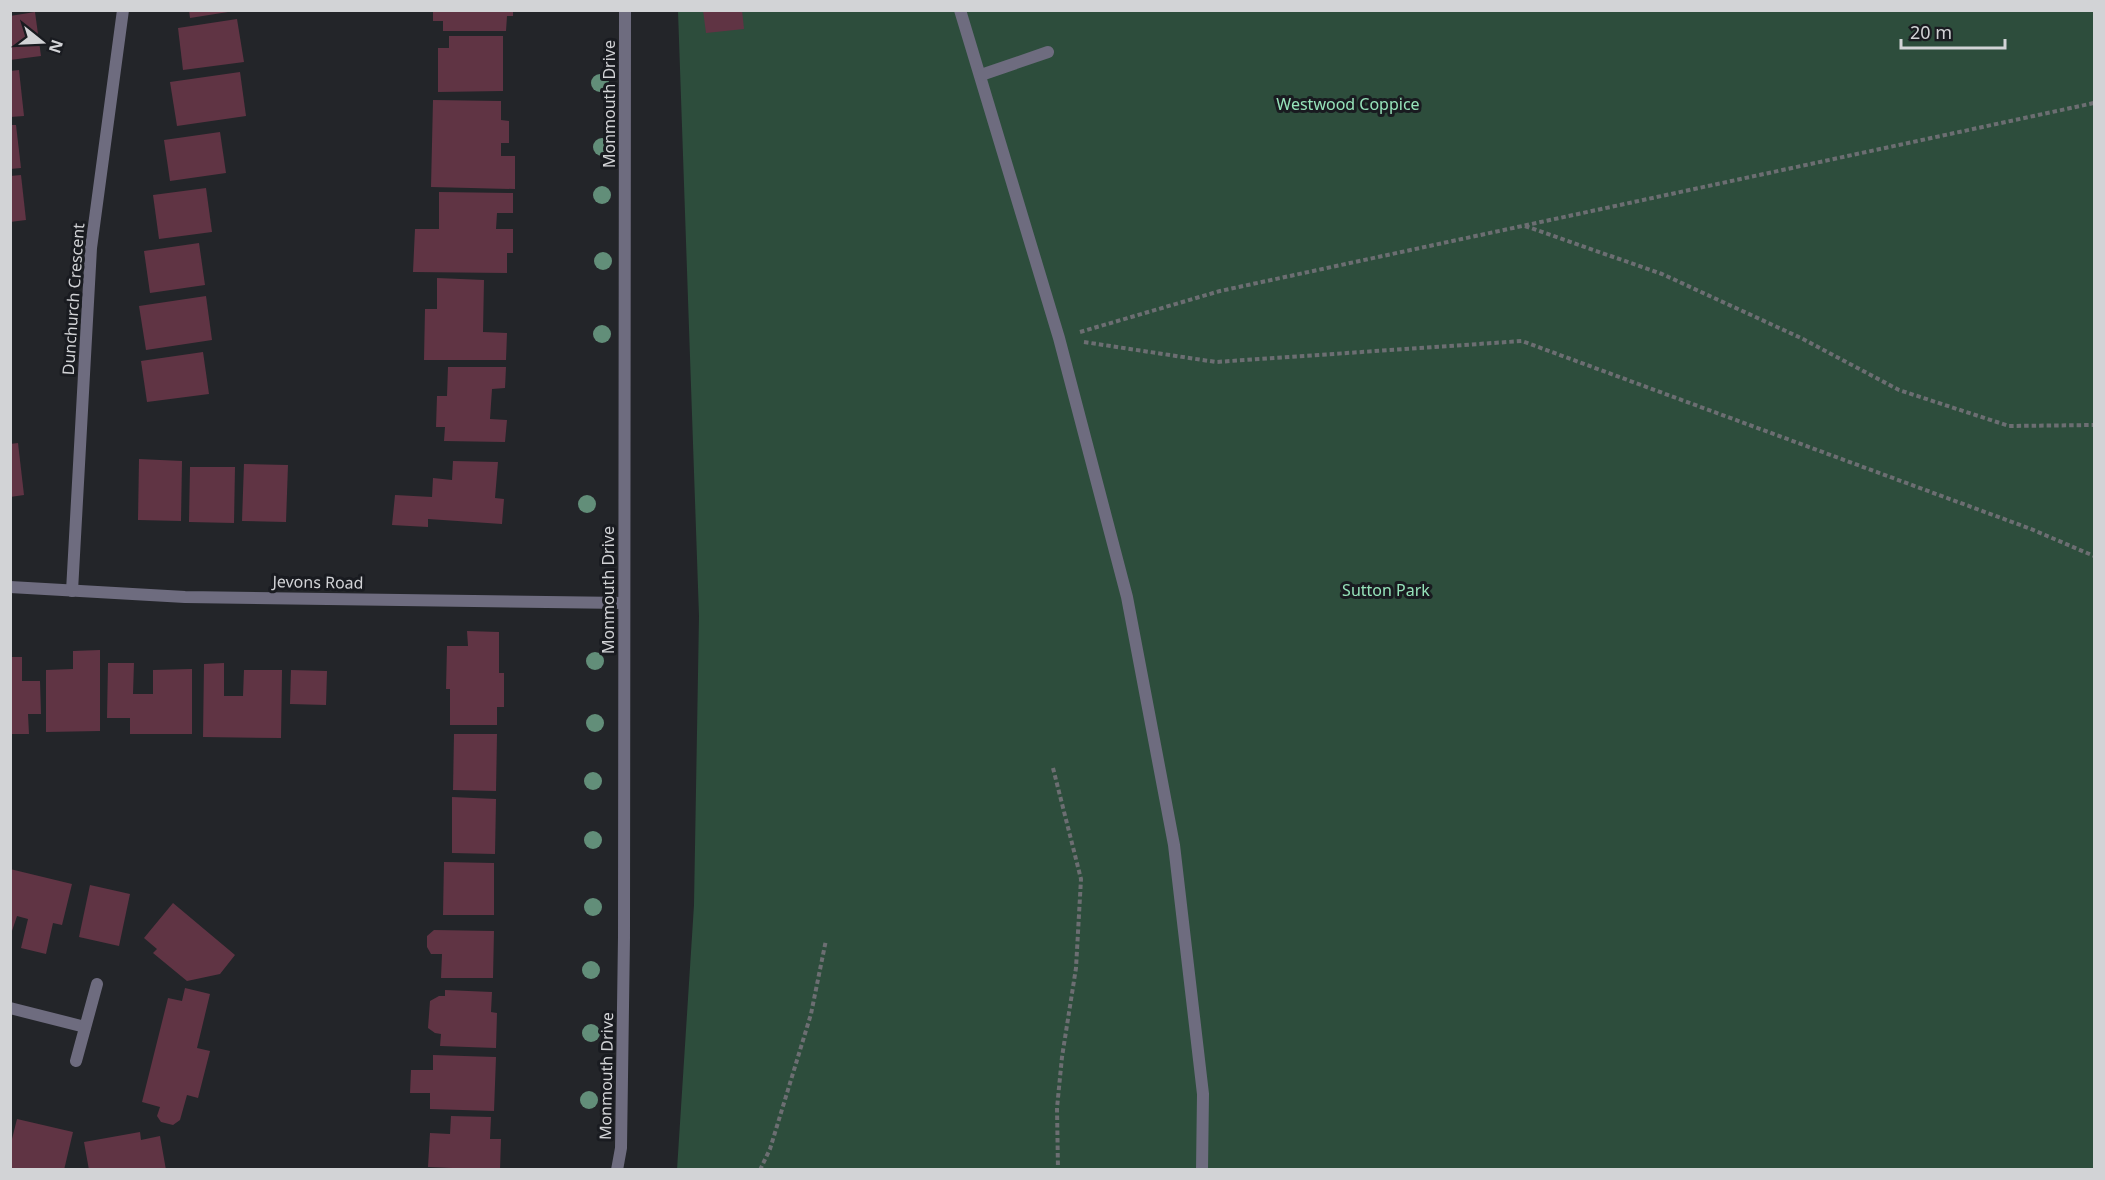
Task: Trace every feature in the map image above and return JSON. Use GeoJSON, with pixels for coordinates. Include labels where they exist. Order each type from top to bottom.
{"type":"FeatureCollection","features":[{"type":"Feature","properties":{"kind":"street","name":"Dunchurch Crescent"},"geometry":{"type":"LineString","coordinates":[[72,591],[92,248],[123,10]]}},
{"type":"Feature","properties":{"kind":"street","name":"Monmouth Drive"},"geometry":{"type":"LineString","coordinates":[[617,1170],[621,1148],[624,960],[625,10]]}},
{"type":"Feature","properties":{"kind":"street"},"geometry":{"type":"LineString","coordinates":[[960,10],[1059,338],[1127,597],[1174,844],[1203,1094],[1202,1170]]}},
{"type":"Feature","properties":{"kind":"street"},"geometry":{"type":"LineString","coordinates":[[981,75],[1048,52]]}},
{"type":"Feature","properties":{"kind":"street","name":"Jevons Road"},"geometry":{"type":"LineString","coordinates":[[10,587],[185,597],[624,603]]}},
{"type":"Feature","properties":{"kind":"street"},"geometry":{"type":"LineString","coordinates":[[76,1061],[97,984]]}},
{"type":"Feature","properties":{"kind":"street"},"geometry":{"type":"LineString","coordinates":[[10,1008],[86,1027]]}},
{"type":"Feature","properties":{"kind":"path"},"geometry":{"type":"LineString","coordinates":[[1059,338],[1220,291],[2094,103]]}},
{"type":"Feature","properties":{"kind":"path"},"geometry":{"type":"LineString","coordinates":[[1524,226],[1662,274],[1802,338],[1899,390],[2009,426],[2094,425]]}},
{"type":"Feature","properties":{"kind":"path"},"geometry":{"type":"LineString","coordinates":[[1059,338],[1216,362],[1522,341],[2031,529],[2094,556]]}},
{"type":"Feature","properties":{"kind":"path"},"geometry":{"type":"LineString","coordinates":[[1053,768],[1081,879],[1076,968],[1062,1057],[1057,1108],[1058,1170]]}},
{"type":"Feature","properties":{"kind":"path"},"geometry":{"type":"LineString","coordinates":[[760,1170],[770,1149],[811,1014],[826,940]]}},
{"type":"Feature","properties":{"kind":"green space","name":"Sutton Park"},"geometry":{"type":"Polygon","coordinates":[[[678,11],[2094,11],[2094,1169],[677,1170],[694,905],[699,616],[678,11]]]}},
{"type":"Feature","properties":{"kind":"building"},"geometry":{"type":"Polygon","coordinates":[[[189,10],[228,10],[228,12],[190,18],[189,10]]]}},
{"type":"Feature","properties":{"kind":"building"},"geometry":{"type":"Polygon","coordinates":[[[433,10],[513,10],[513,16],[507,16],[506,31],[443,31],[443,21],[433,21],[433,10]]]}},
{"type":"Feature","properties":{"kind":"building"},"geometry":{"type":"Polygon","coordinates":[[[703,10],[742,10],[744,29],[706,33],[703,10]]]}},
{"type":"Feature","properties":{"kind":"building"},"geometry":{"type":"Polygon","coordinates":[[[35,12],[41,56],[10,60],[10,16],[35,12]]]}},
{"type":"Feature","properties":{"kind":"building"},"geometry":{"type":"Polygon","coordinates":[[[237,19],[244,62],[183,70],[178,28],[237,19]]]}},
{"type":"Feature","properties":{"kind":"building"},"geometry":{"type":"Polygon","coordinates":[[[449,36],[503,36],[503,91],[438,92],[438,48],[449,48],[449,36]]]}},
{"type":"Feature","properties":{"kind":"building"},"geometry":{"type":"Polygon","coordinates":[[[19,70],[24,116],[10,117],[10,71],[19,70]]]}},
{"type":"Feature","properties":{"kind":"building"},"geometry":{"type":"Polygon","coordinates":[[[240,72],[246,116],[177,126],[170,82],[240,72]]]}},
{"type":"Feature","properties":{"kind":"building"},"geometry":{"type":"Polygon","coordinates":[[[433,100],[501,101],[501,120],[509,121],[509,143],[501,143],[501,156],[515,156],[515,189],[431,187],[433,100]]]}},
{"type":"Feature","properties":{"kind":"building"},"geometry":{"type":"Polygon","coordinates":[[[10,125],[16,125],[21,168],[10,169],[10,125]]]}},
{"type":"Feature","properties":{"kind":"building"},"geometry":{"type":"Polygon","coordinates":[[[220,132],[226,173],[170,181],[164,140],[220,132]]]}},
{"type":"Feature","properties":{"kind":"building"},"geometry":{"type":"Polygon","coordinates":[[[21,175],[26,220],[10,222],[10,176],[21,175]]]}},
{"type":"Feature","properties":{"kind":"building"},"geometry":{"type":"Polygon","coordinates":[[[206,188],[212,232],[159,239],[153,195],[206,188]]]}},
{"type":"Feature","properties":{"kind":"building"},"geometry":{"type":"Polygon","coordinates":[[[439,192],[513,193],[513,213],[497,213],[496,229],[513,229],[513,253],[507,253],[507,273],[413,272],[415,229],[439,229],[439,192]]]}},
{"type":"Feature","properties":{"kind":"building"},"geometry":{"type":"Polygon","coordinates":[[[199,243],[205,285],[150,293],[144,251],[199,243]]]}},
{"type":"Feature","properties":{"kind":"building"},"geometry":{"type":"Polygon","coordinates":[[[437,278],[484,280],[483,332],[507,333],[506,360],[424,360],[425,309],[437,309],[437,278]]]}},
{"type":"Feature","properties":{"kind":"building"},"geometry":{"type":"Polygon","coordinates":[[[206,296],[212,340],[146,350],[139,306],[206,296]]]}},
{"type":"Feature","properties":{"kind":"building"},"geometry":{"type":"Polygon","coordinates":[[[203,352],[209,394],[147,402],[141,361],[203,352]]]}},
{"type":"Feature","properties":{"kind":"building"},"geometry":{"type":"Polygon","coordinates":[[[448,367],[506,367],[505,388],[492,389],[490,419],[507,420],[505,442],[444,441],[445,427],[436,427],[437,396],[447,396],[448,367]]]}},
{"type":"Feature","properties":{"kind":"building"},"geometry":{"type":"Polygon","coordinates":[[[18,443],[24,495],[10,497],[10,444],[18,443]]]}},
{"type":"Feature","properties":{"kind":"building"},"geometry":{"type":"Polygon","coordinates":[[[139,459],[182,461],[181,521],[138,520],[139,459]]]}},
{"type":"Feature","properties":{"kind":"building"},"geometry":{"type":"Polygon","coordinates":[[[453,461],[498,462],[495,498],[504,499],[502,524],[428,519],[428,527],[392,525],[395,495],[432,497],[433,478],[452,480],[453,461]]]}},
{"type":"Feature","properties":{"kind":"building"},"geometry":{"type":"Polygon","coordinates":[[[244,464],[288,465],[286,522],[242,521],[244,464]]]}},
{"type":"Feature","properties":{"kind":"building"},"geometry":{"type":"Polygon","coordinates":[[[190,467],[235,467],[234,523],[189,522],[190,467]]]}},
{"type":"Feature","properties":{"kind":"building"},"geometry":{"type":"Polygon","coordinates":[[[467,631],[499,632],[499,673],[504,673],[504,707],[497,707],[497,725],[450,725],[450,689],[446,689],[447,646],[468,646],[467,631]]]}},
{"type":"Feature","properties":{"kind":"building"},"geometry":{"type":"Polygon","coordinates":[[[100,650],[100,731],[46,732],[46,670],[73,669],[73,651],[100,650]]]}},
{"type":"Feature","properties":{"kind":"building"},"geometry":{"type":"Polygon","coordinates":[[[10,657],[22,657],[22,681],[40,681],[41,714],[28,714],[29,734],[10,734],[10,657]]]}},
{"type":"Feature","properties":{"kind":"building"},"geometry":{"type":"Polygon","coordinates":[[[108,663],[134,663],[133,694],[153,694],[153,670],[192,669],[192,734],[130,734],[130,718],[107,718],[108,663]]]}},
{"type":"Feature","properties":{"kind":"building"},"geometry":{"type":"Polygon","coordinates":[[[224,663],[224,696],[243,696],[244,670],[282,670],[281,738],[203,737],[204,664],[224,663]]]}},
{"type":"Feature","properties":{"kind":"building"},"geometry":{"type":"Polygon","coordinates":[[[291,670],[327,671],[326,705],[290,704],[291,670]]]}},
{"type":"Feature","properties":{"kind":"building"},"geometry":{"type":"Polygon","coordinates":[[[454,734],[497,734],[496,791],[453,790],[454,734]]]}},
{"type":"Feature","properties":{"kind":"building"},"geometry":{"type":"Polygon","coordinates":[[[452,797],[496,799],[495,854],[452,853],[452,797]]]}},
{"type":"Feature","properties":{"kind":"building"},"geometry":{"type":"Polygon","coordinates":[[[444,862],[494,863],[494,915],[443,915],[444,862]]]}},
{"type":"Feature","properties":{"kind":"building"},"geometry":{"type":"Polygon","coordinates":[[[10,869],[72,884],[62,925],[53,923],[46,954],[21,948],[28,919],[17,916],[10,937],[10,869]]]}},
{"type":"Feature","properties":{"kind":"building"},"geometry":{"type":"Polygon","coordinates":[[[90,885],[130,894],[119,946],[79,937],[90,885]]]}},
{"type":"Feature","properties":{"kind":"building"},"geometry":{"type":"Polygon","coordinates":[[[173,903],[235,955],[220,974],[187,981],[153,953],[157,949],[144,938],[173,903]]]}},
{"type":"Feature","properties":{"kind":"building"},"geometry":{"type":"Polygon","coordinates":[[[434,930],[494,931],[493,978],[441,978],[442,954],[431,954],[427,947],[427,936],[434,930]]]}},
{"type":"Feature","properties":{"kind":"building"},"geometry":{"type":"Polygon","coordinates":[[[185,988],[210,994],[197,1048],[210,1051],[198,1098],[187,1095],[180,1120],[173,1125],[161,1122],[157,1116],[160,1107],[142,1102],[168,998],[182,1001],[185,988]]]}},
{"type":"Feature","properties":{"kind":"building"},"geometry":{"type":"Polygon","coordinates":[[[445,990],[492,992],[491,1012],[497,1013],[496,1048],[440,1046],[441,1034],[428,1028],[430,1001],[439,996],[445,996],[445,990]]]}},
{"type":"Feature","properties":{"kind":"building"},"geometry":{"type":"Polygon","coordinates":[[[433,1055],[496,1057],[494,1111],[430,1109],[430,1093],[410,1093],[411,1070],[433,1070],[433,1055]]]}},
{"type":"Feature","properties":{"kind":"building"},"geometry":{"type":"Polygon","coordinates":[[[451,1116],[491,1117],[490,1139],[501,1139],[500,1170],[428,1167],[430,1133],[450,1134],[451,1116]]]}},
{"type":"Feature","properties":{"kind":"building"},"geometry":{"type":"Polygon","coordinates":[[[17,1119],[73,1132],[64,1170],[10,1170],[10,1147],[17,1119]]]}},
{"type":"Feature","properties":{"kind":"building"},"geometry":{"type":"Polygon","coordinates":[[[140,1132],[141,1140],[160,1136],[166,1170],[89,1170],[84,1142],[140,1132]]]}},
{"type":"Feature","properties":{"kind":"park label","name":"Westwood Coppice"},"geometry":{"type":"Point","coordinates":[1348,104]}}]}
